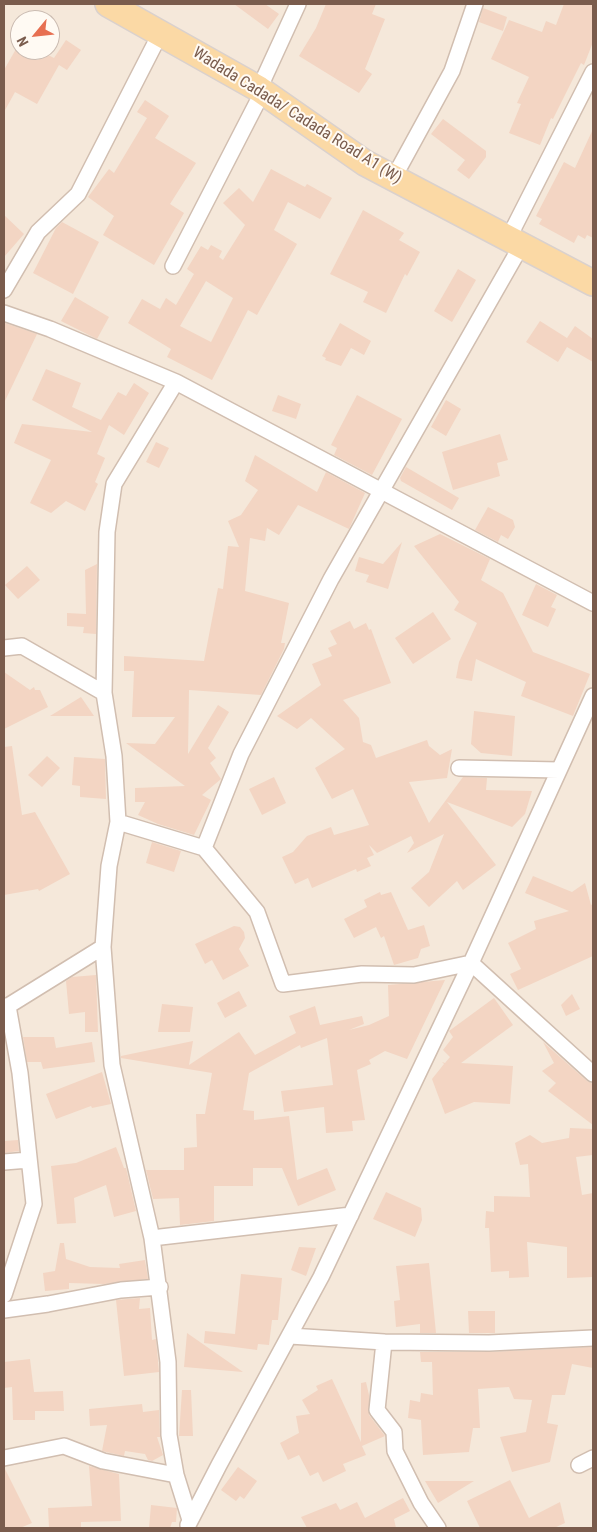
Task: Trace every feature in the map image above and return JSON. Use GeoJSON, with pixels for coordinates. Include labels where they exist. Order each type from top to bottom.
{"type":"FeatureCollection","features":[{"type":"Feature","properties":{"kind":"main road","name":"Wadada Cadada/ Cadada Road A1 (W)"},"geometry":{"type":"LineString","coordinates":[[108,4],[161,32],[261,90],[365,163],[593,283]]}},
{"type":"Feature","properties":{"kind":"street"},"geometry":{"type":"LineString","coordinates":[[173,266],[261,90],[298,4]]}},
{"type":"Feature","properties":{"kind":"street"},"geometry":{"type":"LineString","coordinates":[[393,178],[452,71],[474,4]]}},
{"type":"Feature","properties":{"kind":"street"},"geometry":{"type":"LineString","coordinates":[[4,290],[38,232],[78,194],[161,32]]}},
{"type":"Feature","properties":{"kind":"street"},"geometry":{"type":"LineString","coordinates":[[204,848],[240,754],[331,579],[383,490],[515,242],[593,72]]}},
{"type":"Feature","properties":{"kind":"street"},"geometry":{"type":"LineString","coordinates":[[4,313],[50,329],[176,382],[383,490],[593,603]]}},
{"type":"Feature","properties":{"kind":"street"},"geometry":{"type":"LineString","coordinates":[[176,382],[114,484],[107,532],[104,693],[114,756],[118,822],[109,866],[103,947],[112,1065],[152,1238],[160,1287],[168,1362],[170,1435],[176,1475],[189,1524]]}},
{"type":"Feature","properties":{"kind":"street"},"geometry":{"type":"LineString","coordinates":[[4,648],[22,646],[104,693]]}},
{"type":"Feature","properties":{"kind":"street"},"geometry":{"type":"LineString","coordinates":[[189,1524],[290,1336],[351,1215],[471,963],[593,696]]}},
{"type":"Feature","properties":{"kind":"street"},"geometry":{"type":"LineString","coordinates":[[459,768],[559,770]]}},
{"type":"Feature","properties":{"kind":"street"},"geometry":{"type":"LineString","coordinates":[[118,822],[204,848],[257,912],[283,984],[362,974],[414,975],[471,963]]}},
{"type":"Feature","properties":{"kind":"street"},"geometry":{"type":"LineString","coordinates":[[4,1296],[34,1204],[20,1073],[6,1006],[103,947]]}},
{"type":"Feature","properties":{"kind":"street"},"geometry":{"type":"LineString","coordinates":[[471,963],[593,1074]]}},
{"type":"Feature","properties":{"kind":"street"},"geometry":{"type":"LineString","coordinates":[[4,1162],[29,1160]]}},
{"type":"Feature","properties":{"kind":"street"},"geometry":{"type":"LineString","coordinates":[[152,1238],[351,1215]]}},
{"type":"Feature","properties":{"kind":"street"},"geometry":{"type":"LineString","coordinates":[[4,1310],[121,1290],[160,1287]]}},
{"type":"Feature","properties":{"kind":"street"},"geometry":{"type":"LineString","coordinates":[[290,1336],[384,1342],[489,1343],[593,1338]]}},
{"type":"Feature","properties":{"kind":"street"},"geometry":{"type":"LineString","coordinates":[[384,1342],[377,1410],[394,1432],[395,1451],[421,1503],[438,1528]]}},
{"type":"Feature","properties":{"kind":"street"},"geometry":{"type":"LineString","coordinates":[[4,1458],[64,1446],[104,1461],[176,1475]]}},
{"type":"Feature","properties":{"kind":"street"},"geometry":{"type":"LineString","coordinates":[[579,1465],[593,1458]]}},
{"type":"Feature","properties":{"kind":"shaded area"},"geometry":{"type":"Polygon","coordinates":[[[4,4],[593,4],[593,1528],[4,1528],[4,4]]]}},
{"type":"Feature","properties":{"kind":"building"},"geometry":{"type":"Polygon","coordinates":[[[234,4],[265,4],[279,14],[268,29],[234,4]]]}},
{"type":"Feature","properties":{"kind":"building"},"geometry":{"type":"Polygon","coordinates":[[[326,4],[376,4],[372,14],[385,19],[365,69],[372,74],[359,93],[299,56],[316,28],[326,4]]]}},
{"type":"Feature","properties":{"kind":"building"},"geometry":{"type":"Polygon","coordinates":[[[564,4],[593,4],[593,42],[584,65],[581,63],[553,119],[551,118],[540,145],[509,133],[521,104],[517,103],[529,77],[491,59],[509,20],[542,32],[546,21],[556,25],[564,4]]]}},
{"type":"Feature","properties":{"kind":"building"},"geometry":{"type":"Polygon","coordinates":[[[483,8],[507,17],[503,31],[479,22],[483,8]]]}},
{"type":"Feature","properties":{"kind":"building"},"geometry":{"type":"Polygon","coordinates":[[[66,40],[81,50],[67,70],[59,65],[37,104],[15,92],[4,112],[4,70],[10,60],[60,60],[60,49],[66,40]]]}},
{"type":"Feature","properties":{"kind":"building"},"geometry":{"type":"Polygon","coordinates":[[[145,100],[169,116],[155,138],[196,163],[170,204],[184,213],[154,265],[103,235],[114,216],[88,197],[109,169],[114,173],[147,118],[137,112],[145,100]]]}},
{"type":"Feature","properties":{"kind":"building"},"geometry":{"type":"Polygon","coordinates":[[[443,119],[486,151],[486,157],[469,179],[457,170],[465,160],[431,134],[443,119]]]}},
{"type":"Feature","properties":{"kind":"building"},"geometry":{"type":"Polygon","coordinates":[[[593,129],[593,238],[587,235],[585,239],[578,235],[574,243],[539,224],[542,219],[536,216],[564,162],[575,168],[593,129]]]}},
{"type":"Feature","properties":{"kind":"building"},"geometry":{"type":"Polygon","coordinates":[[[271,169],[305,187],[307,184],[332,198],[320,219],[288,202],[274,230],[297,244],[257,315],[248,310],[212,380],[167,357],[171,349],[128,323],[142,299],[160,309],[166,298],[176,305],[194,274],[187,269],[201,246],[208,250],[211,245],[222,251],[219,257],[223,260],[245,225],[223,203],[239,188],[253,202],[271,169]],[[206,281],[180,326],[211,342],[233,298],[206,281]]]}},
{"type":"Feature","properties":{"kind":"building"},"geometry":{"type":"Polygon","coordinates":[[[363,210],[404,233],[399,240],[420,252],[407,276],[405,274],[386,313],[363,302],[368,292],[330,274],[363,210]]]}},
{"type":"Feature","properties":{"kind":"building"},"geometry":{"type":"Polygon","coordinates":[[[4,215],[24,234],[4,257],[4,215]]]}},
{"type":"Feature","properties":{"kind":"building"},"geometry":{"type":"Polygon","coordinates":[[[62,222],[99,242],[73,294],[33,273],[56,228],[62,222]]]}},
{"type":"Feature","properties":{"kind":"building"},"geometry":{"type":"Polygon","coordinates":[[[458,269],[476,280],[452,322],[434,311],[458,269]]]}},
{"type":"Feature","properties":{"kind":"building"},"geometry":{"type":"Polygon","coordinates":[[[75,297],[109,317],[97,339],[61,321],[75,297]]]}},
{"type":"Feature","properties":{"kind":"building"},"geometry":{"type":"Polygon","coordinates":[[[540,321],[567,338],[575,326],[593,339],[593,362],[567,347],[558,362],[526,342],[540,321]]]}},
{"type":"Feature","properties":{"kind":"building"},"geometry":{"type":"Polygon","coordinates":[[[5,323],[37,334],[4,403],[4,325],[5,323]]]}},
{"type":"Feature","properties":{"kind":"building"},"geometry":{"type":"Polygon","coordinates":[[[340,323],[371,341],[364,355],[351,348],[341,366],[325,360],[326,358],[322,356],[340,323]]]}},
{"type":"Feature","properties":{"kind":"building"},"geometry":{"type":"Polygon","coordinates":[[[46,369],[81,383],[72,407],[101,420],[118,392],[126,396],[134,383],[149,393],[124,435],[109,425],[97,454],[105,458],[95,482],[98,484],[85,511],[66,501],[51,513],[30,503],[51,460],[14,443],[22,424],[92,432],[32,400],[46,369]]]}},
{"type":"Feature","properties":{"kind":"building"},"geometry":{"type":"Polygon","coordinates":[[[278,395],[301,404],[296,419],[272,411],[278,395]]]}},
{"type":"Feature","properties":{"kind":"building"},"geometry":{"type":"Polygon","coordinates":[[[357,395],[402,419],[372,475],[334,455],[337,448],[331,445],[357,395]]]}},
{"type":"Feature","properties":{"kind":"building"},"geometry":{"type":"Polygon","coordinates":[[[446,400],[461,409],[446,436],[431,427],[446,400]]]}},
{"type":"Feature","properties":{"kind":"building"},"geometry":{"type":"Polygon","coordinates":[[[500,434],[508,460],[497,463],[500,476],[453,490],[442,452],[500,434]]]}},
{"type":"Feature","properties":{"kind":"building"},"geometry":{"type":"Polygon","coordinates":[[[156,442],[169,448],[159,468],[146,462],[156,442]]]}},
{"type":"Feature","properties":{"kind":"building"},"geometry":{"type":"Polygon","coordinates":[[[255,455],[317,492],[326,472],[365,493],[349,529],[298,505],[279,535],[267,528],[265,541],[250,538],[245,591],[289,603],[281,643],[285,643],[284,649],[261,695],[189,690],[188,754],[218,705],[229,712],[208,748],[216,758],[210,763],[221,779],[202,795],[211,800],[194,835],[158,824],[138,815],[145,802],[135,802],[135,788],[185,786],[126,743],[155,744],[175,717],[132,717],[134,671],[124,671],[124,656],[204,661],[218,588],[223,589],[228,546],[239,547],[228,521],[241,515],[258,490],[245,481],[255,455]]]}},
{"type":"Feature","properties":{"kind":"building"},"geometry":{"type":"Polygon","coordinates":[[[406,467],[459,498],[452,510],[401,481],[400,478],[406,467]]]}},
{"type":"Feature","properties":{"kind":"building"},"geometry":{"type":"Polygon","coordinates":[[[488,507],[513,520],[515,527],[508,539],[501,535],[498,542],[475,530],[488,507]]]}},
{"type":"Feature","properties":{"kind":"building"},"geometry":{"type":"Polygon","coordinates":[[[440,534],[490,559],[481,580],[503,593],[533,652],[590,674],[573,716],[521,696],[526,682],[476,659],[472,681],[456,678],[459,662],[477,623],[454,610],[459,602],[414,546],[440,534]]]}},
{"type":"Feature","properties":{"kind":"building"},"geometry":{"type":"Polygon","coordinates":[[[402,542],[388,589],[366,582],[369,575],[355,571],[359,557],[383,564],[402,542]]]}},
{"type":"Feature","properties":{"kind":"building"},"geometry":{"type":"Polygon","coordinates":[[[97,564],[96,634],[83,633],[84,627],[67,626],[67,613],[86,614],[85,570],[97,564]]]}},
{"type":"Feature","properties":{"kind":"building"},"geometry":{"type":"Polygon","coordinates":[[[27,566],[40,580],[18,599],[5,585],[27,566]]]}},
{"type":"Feature","properties":{"kind":"building"},"geometry":{"type":"Polygon","coordinates":[[[536,584],[557,595],[551,607],[556,609],[548,627],[522,615],[536,584]]]}},
{"type":"Feature","properties":{"kind":"building"},"geometry":{"type":"Polygon","coordinates":[[[433,612],[451,639],[413,664],[395,638],[433,612]]]}},
{"type":"Feature","properties":{"kind":"building"},"geometry":{"type":"Polygon","coordinates":[[[350,621],[354,629],[366,623],[369,630],[371,629],[391,683],[343,700],[359,718],[363,742],[371,745],[376,758],[427,740],[429,746],[440,755],[452,749],[447,778],[409,782],[429,823],[463,777],[487,778],[486,790],[532,791],[525,814],[512,827],[447,802],[496,865],[463,890],[457,881],[429,907],[411,888],[429,872],[444,834],[407,853],[414,843],[411,836],[377,853],[369,845],[374,855],[367,858],[371,866],[357,872],[356,869],[312,888],[308,878],[295,884],[282,857],[293,852],[307,836],[331,827],[334,835],[369,825],[353,789],[332,799],[315,768],[345,749],[311,718],[297,729],[277,716],[321,685],[312,664],[332,656],[328,648],[337,644],[330,631],[350,621]]]}},
{"type":"Feature","properties":{"kind":"building"},"geometry":{"type":"Polygon","coordinates":[[[4,672],[30,690],[34,687],[35,690],[40,690],[48,707],[4,729],[4,672]]]}},
{"type":"Feature","properties":{"kind":"building"},"geometry":{"type":"Polygon","coordinates":[[[81,697],[94,716],[50,716],[81,697]]]}},
{"type":"Feature","properties":{"kind":"building"},"geometry":{"type":"Polygon","coordinates":[[[474,711],[515,716],[512,756],[481,753],[471,744],[474,711]]]}},
{"type":"Feature","properties":{"kind":"building"},"geometry":{"type":"Polygon","coordinates":[[[12,746],[22,815],[35,812],[70,874],[39,891],[38,889],[4,895],[4,747],[12,746]]]}},
{"type":"Feature","properties":{"kind":"building"},"geometry":{"type":"Polygon","coordinates":[[[47,756],[60,768],[42,787],[28,775],[47,756]]]}},
{"type":"Feature","properties":{"kind":"building"},"geometry":{"type":"Polygon","coordinates":[[[74,757],[105,759],[106,799],[80,797],[80,786],[72,785],[74,757]]]}},
{"type":"Feature","properties":{"kind":"building"},"geometry":{"type":"Polygon","coordinates":[[[274,777],[286,803],[262,815],[249,789],[274,777]]]}},
{"type":"Feature","properties":{"kind":"building"},"geometry":{"type":"Polygon","coordinates":[[[152,842],[181,851],[174,872],[146,863],[152,842]]]}},
{"type":"Feature","properties":{"kind":"building"},"geometry":{"type":"Polygon","coordinates":[[[533,876],[572,892],[585,883],[591,905],[593,904],[593,956],[518,990],[510,974],[521,969],[508,943],[536,929],[534,921],[569,911],[525,893],[533,876]]]}},
{"type":"Feature","properties":{"kind":"building"},"geometry":{"type":"Polygon","coordinates":[[[380,892],[381,895],[391,892],[408,930],[424,925],[430,946],[421,949],[418,958],[394,965],[384,936],[381,938],[376,927],[354,938],[344,919],[367,907],[364,900],[380,892]]]}},
{"type":"Feature","properties":{"kind":"building"},"geometry":{"type":"Polygon","coordinates":[[[234,926],[240,927],[244,932],[245,938],[239,949],[249,966],[223,980],[212,960],[205,964],[195,944],[234,926]]]}},
{"type":"Feature","properties":{"kind":"building"},"geometry":{"type":"Polygon","coordinates":[[[96,975],[98,1032],[85,1032],[85,1012],[69,1014],[66,981],[72,977],[96,975]]]}},
{"type":"Feature","properties":{"kind":"building"},"geometry":{"type":"Polygon","coordinates":[[[445,980],[407,1059],[385,1051],[369,1060],[371,1064],[357,1070],[365,1120],[352,1121],[353,1131],[326,1133],[324,1107],[284,1112],[281,1091],[333,1085],[327,1038],[301,1048],[300,1045],[249,1073],[243,1110],[254,1111],[254,1120],[289,1116],[297,1180],[327,1168],[336,1190],[298,1206],[282,1168],[253,1168],[253,1186],[214,1186],[214,1221],[180,1225],[179,1198],[153,1199],[146,1170],[184,1170],[184,1148],[197,1147],[196,1114],[205,1114],[212,1073],[121,1058],[121,1056],[193,1041],[189,1065],[239,1032],[255,1055],[296,1033],[289,1016],[315,1006],[320,1025],[362,1016],[364,1024],[349,1030],[369,1025],[389,1016],[388,985],[445,980]]]}},
{"type":"Feature","properties":{"kind":"building"},"geometry":{"type":"Polygon","coordinates":[[[239,991],[247,1006],[225,1018],[217,1003],[239,991]]]}},
{"type":"Feature","properties":{"kind":"building"},"geometry":{"type":"Polygon","coordinates":[[[572,994],[580,1009],[566,1016],[561,1005],[572,994]]]}},
{"type":"Feature","properties":{"kind":"building"},"geometry":{"type":"Polygon","coordinates":[[[494,998],[513,1025],[461,1063],[513,1066],[510,1104],[474,1102],[445,1114],[432,1079],[444,1064],[442,1062],[445,1063],[450,1057],[443,1050],[453,1037],[449,1031],[494,998]]]}},
{"type":"Feature","properties":{"kind":"building"},"geometry":{"type":"Polygon","coordinates":[[[162,1004],[193,1007],[190,1032],[158,1032],[162,1004]]]}},
{"type":"Feature","properties":{"kind":"building"},"geometry":{"type":"Polygon","coordinates":[[[23,1037],[54,1037],[56,1048],[92,1042],[95,1062],[43,1069],[41,1062],[27,1062],[23,1037]]]}},
{"type":"Feature","properties":{"kind":"building"},"geometry":{"type":"Polygon","coordinates":[[[543,1042],[587,1081],[593,1084],[593,1125],[548,1091],[556,1083],[542,1071],[554,1063],[543,1042]]]}},
{"type":"Feature","properties":{"kind":"building"},"geometry":{"type":"Polygon","coordinates":[[[102,1072],[111,1104],[92,1108],[91,1106],[56,1119],[46,1094],[102,1072]]]}},
{"type":"Feature","properties":{"kind":"building"},"geometry":{"type":"Polygon","coordinates":[[[570,1128],[593,1129],[593,1155],[576,1157],[582,1195],[593,1193],[593,1277],[567,1278],[567,1247],[527,1242],[529,1277],[509,1278],[509,1271],[491,1272],[489,1228],[485,1228],[486,1211],[494,1212],[494,1196],[530,1197],[528,1164],[520,1165],[515,1143],[530,1135],[542,1143],[569,1138],[570,1128]]]}},
{"type":"Feature","properties":{"kind":"building"},"geometry":{"type":"Polygon","coordinates":[[[18,1140],[19,1151],[4,1153],[4,1141],[18,1140]]]}},
{"type":"Feature","properties":{"kind":"building"},"geometry":{"type":"Polygon","coordinates":[[[116,1147],[124,1168],[126,1168],[136,1211],[114,1217],[106,1185],[74,1198],[76,1223],[57,1224],[51,1166],[76,1163],[116,1147]]]}},
{"type":"Feature","properties":{"kind":"building"},"geometry":{"type":"Polygon","coordinates":[[[386,1192],[421,1208],[422,1220],[415,1237],[373,1219],[386,1192]]]}},
{"type":"Feature","properties":{"kind":"building"},"geometry":{"type":"Polygon","coordinates":[[[60,1243],[64,1243],[66,1259],[90,1267],[120,1268],[119,1264],[145,1260],[148,1279],[104,1284],[69,1283],[69,1289],[45,1291],[43,1273],[55,1271],[60,1243]]]}},
{"type":"Feature","properties":{"kind":"building"},"geometry":{"type":"Polygon","coordinates":[[[299,1247],[316,1248],[306,1276],[291,1270],[299,1247]]]}},
{"type":"Feature","properties":{"kind":"building"},"geometry":{"type":"Polygon","coordinates":[[[429,1263],[436,1333],[420,1333],[420,1324],[396,1327],[394,1301],[400,1300],[396,1266],[429,1263]]]}},
{"type":"Feature","properties":{"kind":"building"},"geometry":{"type":"Polygon","coordinates":[[[241,1274],[282,1278],[278,1320],[272,1320],[269,1345],[258,1344],[257,1350],[204,1343],[205,1331],[235,1334],[241,1274]]]}},
{"type":"Feature","properties":{"kind":"building"},"geometry":{"type":"Polygon","coordinates":[[[140,1298],[139,1309],[150,1308],[152,1340],[156,1339],[159,1372],[124,1376],[116,1300],[140,1298]]]}},
{"type":"Feature","properties":{"kind":"building"},"geometry":{"type":"Polygon","coordinates":[[[468,1311],[495,1311],[495,1333],[469,1333],[468,1311]]]}},
{"type":"Feature","properties":{"kind":"building"},"geometry":{"type":"Polygon","coordinates":[[[187,1333],[243,1372],[184,1367],[187,1333]]]}},
{"type":"Feature","properties":{"kind":"building"},"geometry":{"type":"Polygon","coordinates":[[[593,1347],[593,1368],[572,1364],[565,1395],[552,1395],[547,1423],[558,1425],[550,1462],[512,1472],[500,1437],[526,1432],[532,1400],[514,1399],[509,1387],[478,1389],[480,1428],[473,1428],[469,1452],[423,1455],[421,1420],[408,1418],[410,1400],[420,1402],[421,1393],[433,1395],[432,1362],[421,1362],[420,1352],[489,1352],[593,1347]]]}},
{"type":"Feature","properties":{"kind":"building"},"geometry":{"type":"Polygon","coordinates":[[[30,1359],[34,1392],[63,1391],[64,1411],[35,1411],[35,1420],[13,1420],[12,1387],[4,1388],[4,1362],[30,1359]]]}},
{"type":"Feature","properties":{"kind":"building"},"geometry":{"type":"Polygon","coordinates":[[[332,1379],[361,1442],[361,1383],[366,1382],[369,1395],[369,1415],[385,1436],[362,1446],[366,1455],[343,1464],[346,1471],[323,1482],[318,1472],[310,1476],[299,1455],[288,1460],[280,1443],[299,1433],[296,1416],[310,1414],[302,1400],[318,1390],[316,1386],[332,1379]]]}},
{"type":"Feature","properties":{"kind":"building"},"geometry":{"type":"Polygon","coordinates":[[[182,1390],[191,1390],[193,1436],[179,1436],[182,1390]]]}},
{"type":"Feature","properties":{"kind":"building"},"geometry":{"type":"Polygon","coordinates":[[[142,1404],[143,1412],[159,1410],[160,1437],[157,1437],[163,1455],[152,1461],[148,1460],[145,1454],[125,1451],[124,1456],[102,1451],[107,1425],[90,1426],[89,1409],[142,1404]]]}},
{"type":"Feature","properties":{"kind":"building"},"geometry":{"type":"Polygon","coordinates":[[[89,1466],[119,1474],[121,1521],[81,1522],[81,1528],[49,1528],[48,1508],[92,1506],[89,1466]]]}},
{"type":"Feature","properties":{"kind":"building"},"geometry":{"type":"Polygon","coordinates":[[[4,1467],[32,1523],[20,1528],[4,1528],[4,1467]]]}},
{"type":"Feature","properties":{"kind":"building"},"geometry":{"type":"Polygon","coordinates":[[[238,1467],[257,1481],[244,1499],[240,1496],[236,1501],[221,1490],[238,1467]]]}},
{"type":"Feature","properties":{"kind":"building"},"geometry":{"type":"Polygon","coordinates":[[[510,1480],[529,1518],[560,1502],[565,1523],[554,1528],[480,1528],[467,1501],[510,1480]]]}},
{"type":"Feature","properties":{"kind":"building"},"geometry":{"type":"Polygon","coordinates":[[[425,1481],[474,1481],[438,1503],[425,1481]]]}},
{"type":"Feature","properties":{"kind":"building"},"geometry":{"type":"Polygon","coordinates":[[[403,1498],[410,1511],[394,1519],[396,1528],[307,1528],[301,1517],[336,1503],[340,1510],[357,1502],[365,1518],[403,1498]]]}},
{"type":"Feature","properties":{"kind":"building"},"geometry":{"type":"Polygon","coordinates":[[[151,1505],[177,1508],[176,1522],[172,1522],[170,1528],[149,1528],[151,1505]]]}}]}
